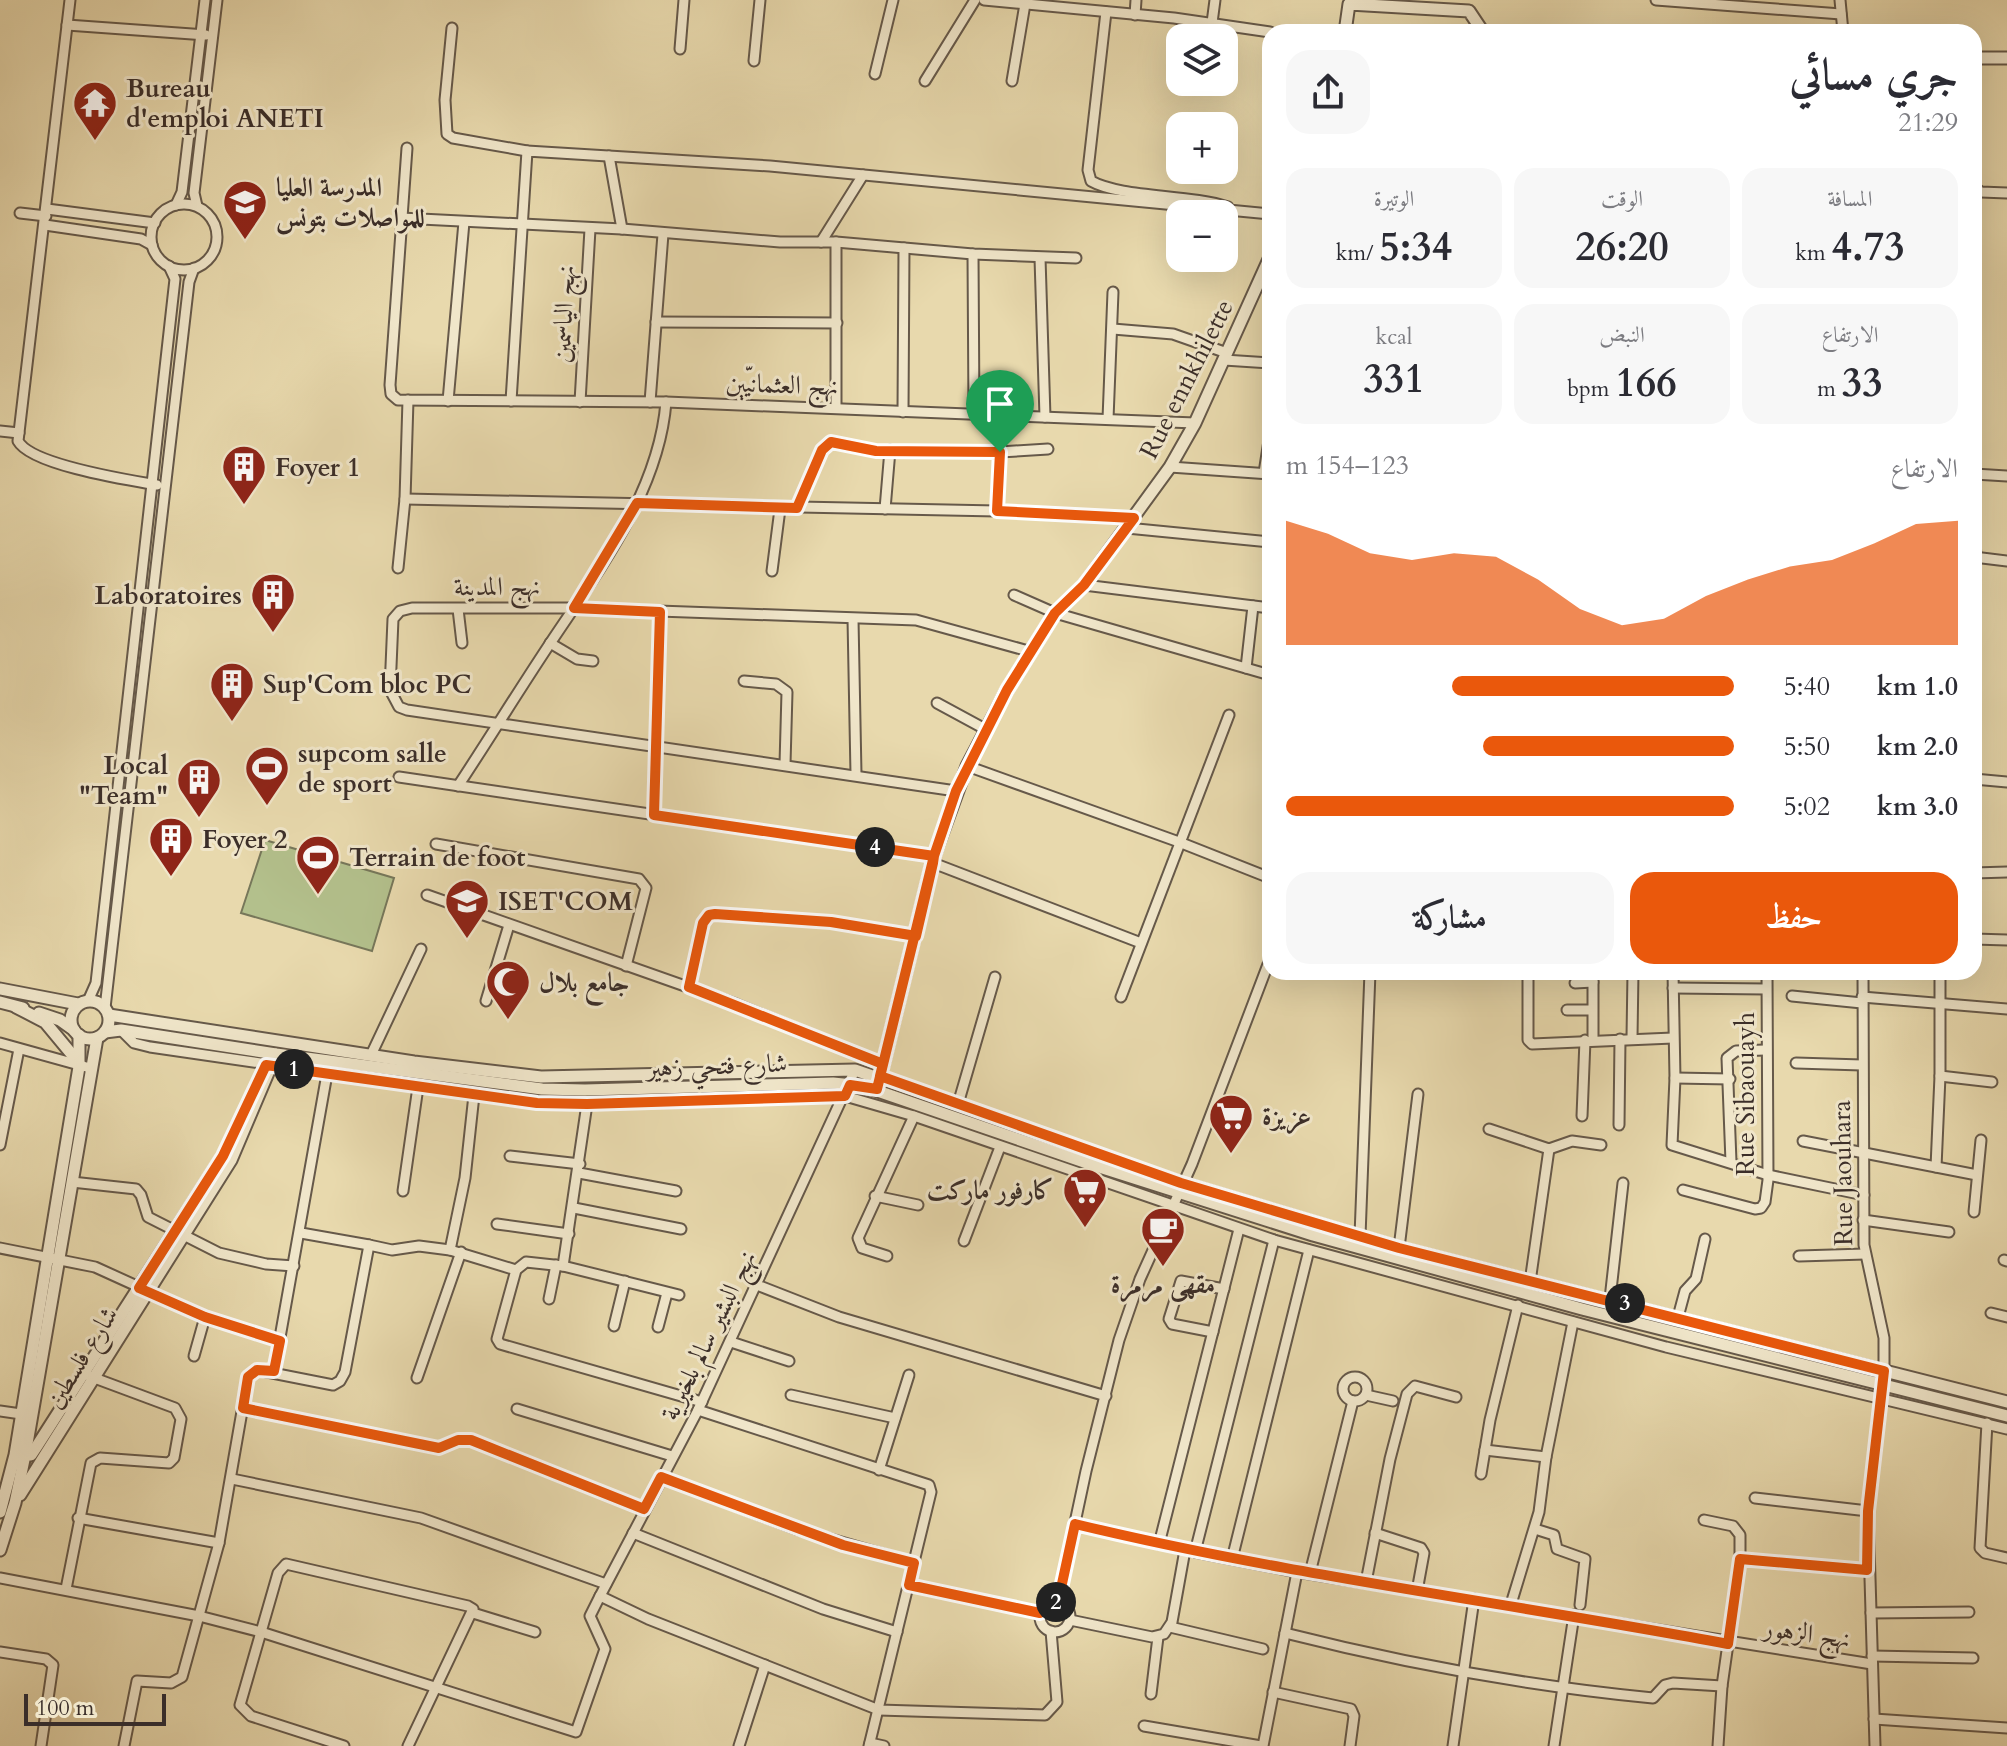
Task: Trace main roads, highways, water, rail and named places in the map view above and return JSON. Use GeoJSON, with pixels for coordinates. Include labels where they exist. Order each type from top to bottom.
{"type":"FeatureCollection","features":[{"type":"Feature","properties":{"kind":"place","name":"Bureau d'emploi ANETI"},"geometry":{"type":"Point","coordinates":[95,142]}},
{"type":"Feature","properties":{"kind":"place","name":"المدرسة العليا للمواصلات بتونس"},"geometry":{"type":"Point","coordinates":[245,241]}},
{"type":"Feature","properties":{"kind":"place","name":"Foyer 1"},"geometry":{"type":"Point","coordinates":[244,506]}},
{"type":"Feature","properties":{"kind":"place","name":"Laboratoires"},"geometry":{"type":"Point","coordinates":[273,634]}},
{"type":"Feature","properties":{"kind":"place","name":"Sup'Com bloc PC"},"geometry":{"type":"Point","coordinates":[232,723]}},
{"type":"Feature","properties":{"kind":"place","name":"supcom salle de sport"},"geometry":{"type":"Point","coordinates":[267,807]}},
{"type":"Feature","properties":{"kind":"place","name":"Local \"Team\""},"geometry":{"type":"Point","coordinates":[199,819]}},
{"type":"Feature","properties":{"kind":"place","name":"Foyer 2"},"geometry":{"type":"Point","coordinates":[171,878]}},
{"type":"Feature","properties":{"kind":"place","name":"Terrain de foot"},"geometry":{"type":"Point","coordinates":[318,896]}},
{"type":"Feature","properties":{"kind":"place","name":"ISET'COM"},"geometry":{"type":"Point","coordinates":[467,940]}},
{"type":"Feature","properties":{"kind":"place","name":"جامع بلال"},"geometry":{"type":"Point","coordinates":[508,1021]}},
{"type":"Feature","properties":{"kind":"place","name":"عزيزة"},"geometry":{"type":"Point","coordinates":[1231,1155]}},
{"type":"Feature","properties":{"kind":"place","name":"كارفور ماركت"},"geometry":{"type":"Point","coordinates":[1085,1229]}},
{"type":"Feature","properties":{"kind":"place","name":"مقهى مرمرة"},"geometry":{"type":"Point","coordinates":[1163,1268]}}]}
